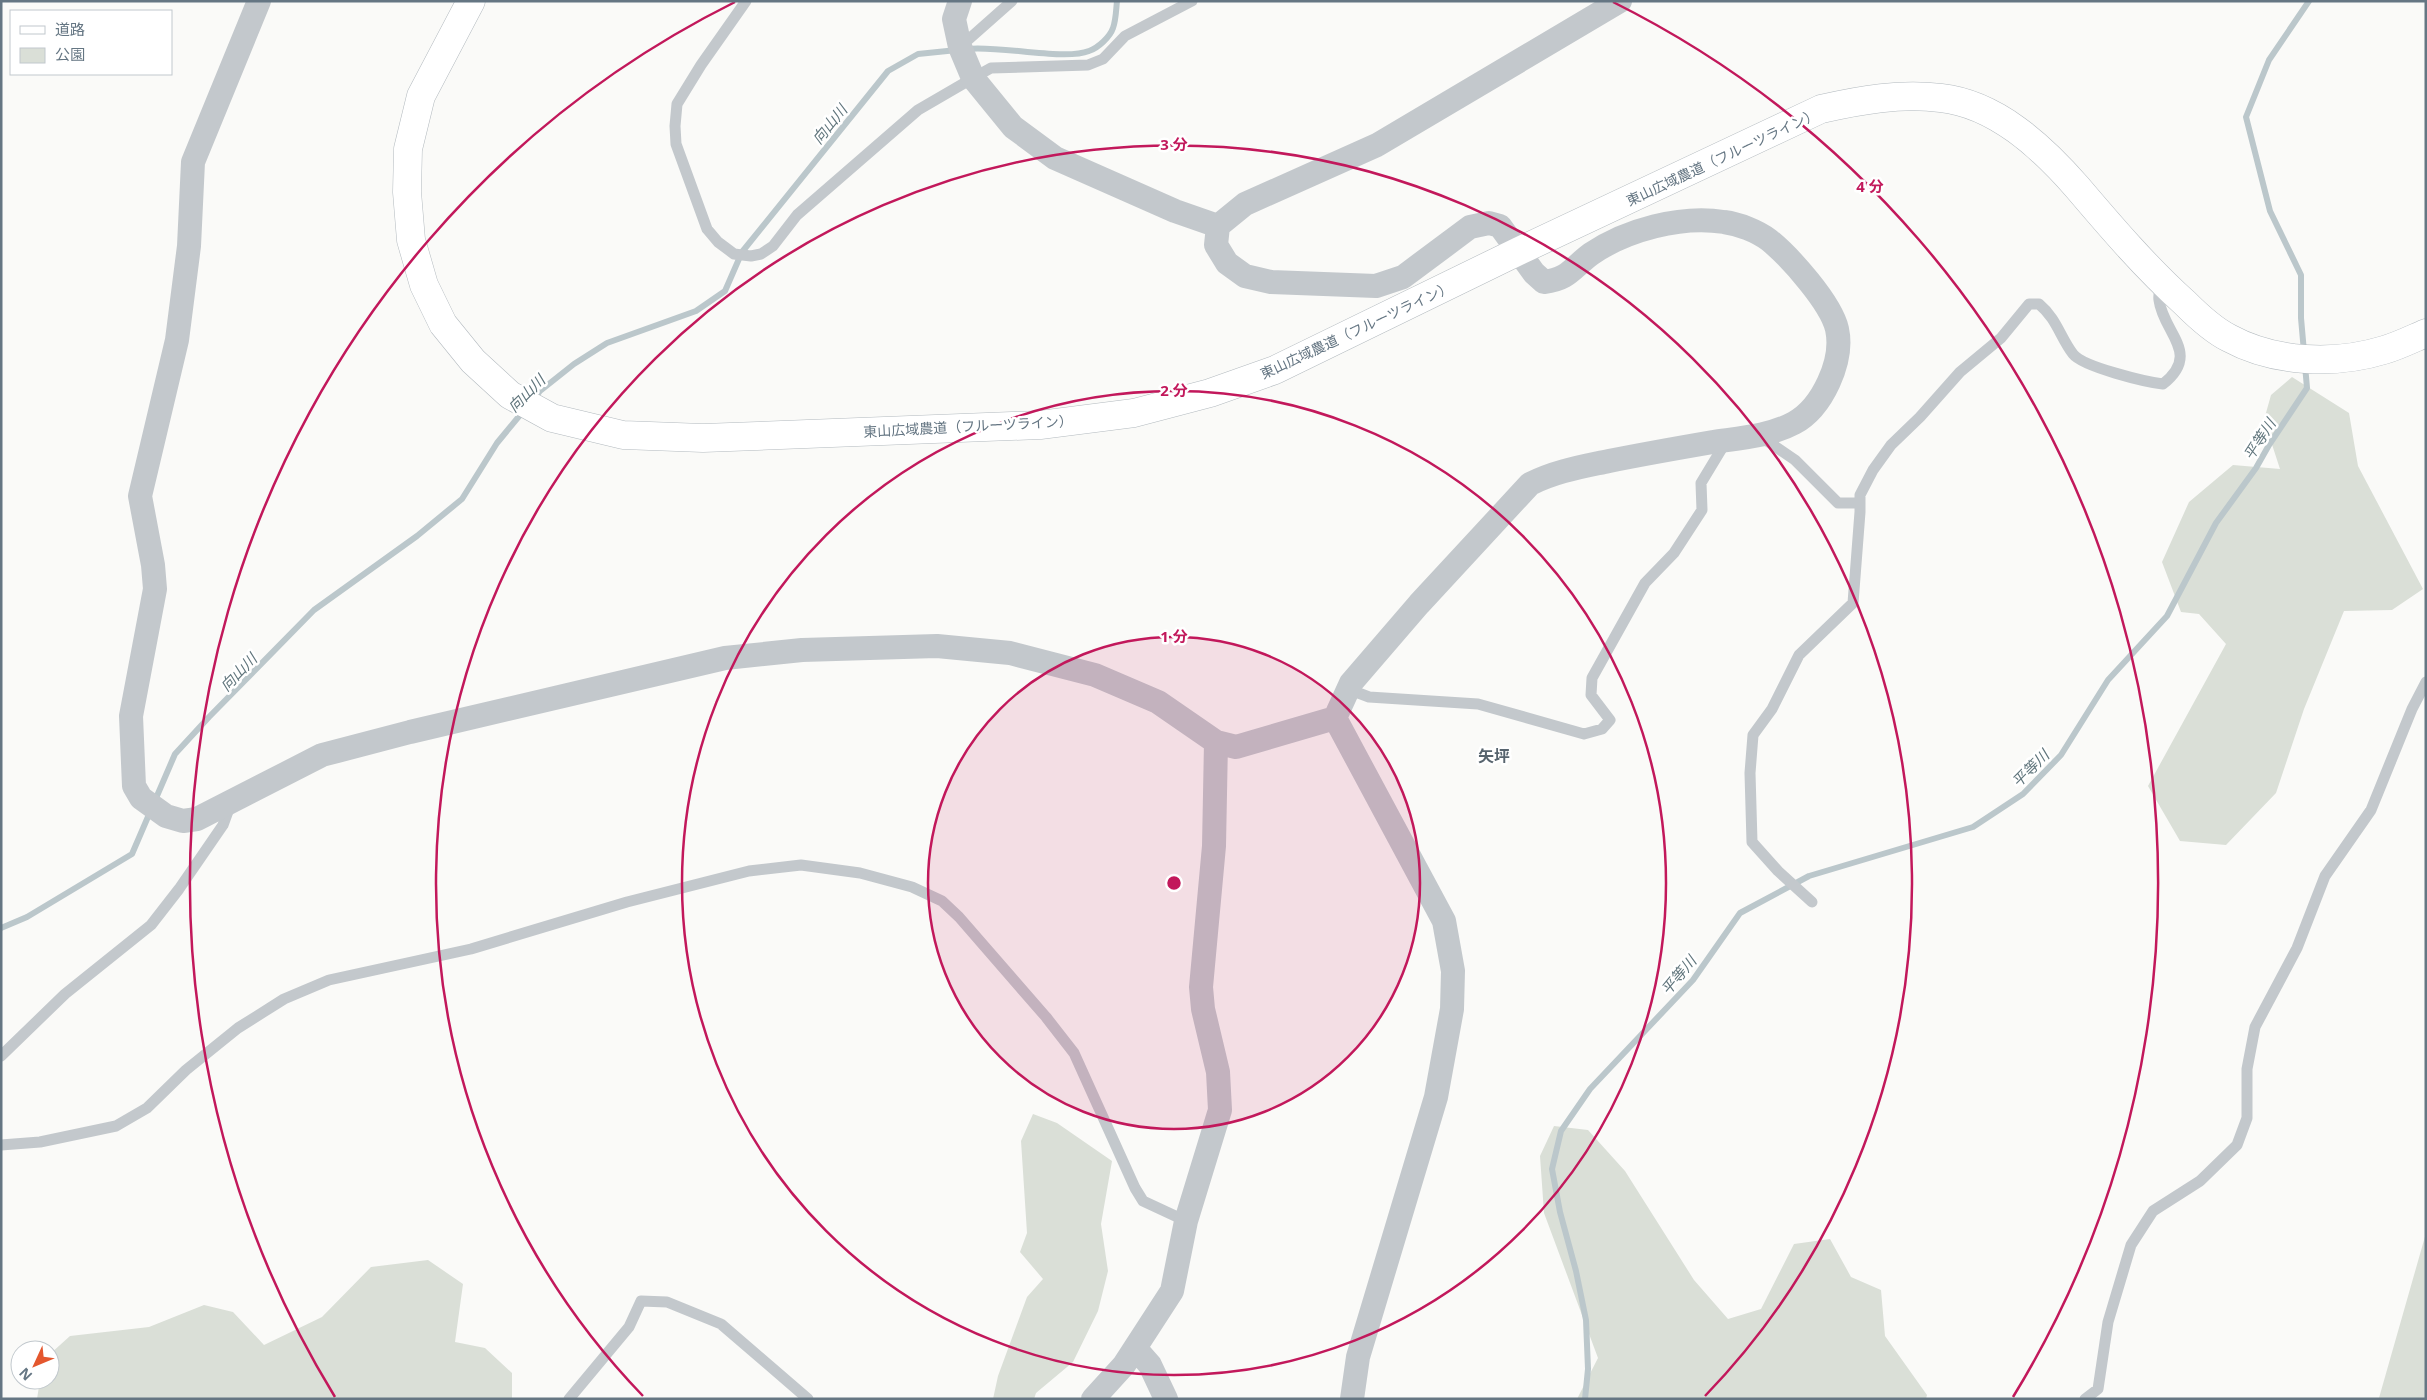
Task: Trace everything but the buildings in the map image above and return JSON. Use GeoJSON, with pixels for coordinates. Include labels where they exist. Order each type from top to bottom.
{"type":"FeatureCollection","features":[{"type":"Feature","properties":{"kind":"street"},"geometry":{"type":"LineString","coordinates":[[259,1],[193,162],[189,246],[177,340],[140,496],[153,565],[155,589],[131,716],[134,786],[141,798],[164,814],[183,821],[197,819],[232,803],[322,755],[410,732],[725,658],[802,650],[937,646],[1010,654],[1095,674],[1158,702],[1216,742],[1236,747],[1336,718]]}},
{"type":"Feature","properties":{"kind":"street","name":"東山広域農道（フルーツライン）"},"geometry":{"type":"LineString","coordinates":[[471,1],[421,96],[408,149],[407,192],[411,240],[424,285],[443,324],[473,360],[510,395],[552,418],[623,435],[703,438],[1040,425],[1134,414],[1210,393],[1275,370],[1520,251],[1822,109],[1865,100],[1904,96],[1942,98],[1977,108],[2014,127],[2050,156],[2162,282],[2199,316],[2229,338],[2274,355],[2319,360],[2350,357],[2384,350],[2426,333]]}},
{"type":"Feature","properties":{"kind":"street"},"geometry":{"type":"LineString","coordinates":[[960,1],[954,19],[960,47],[973,78],[1013,127],[1055,158],[1176,211],[1218,226]]}},
{"type":"Feature","properties":{"kind":"street"},"geometry":{"type":"LineString","coordinates":[[1336,718],[1351,683],[1420,604],[1530,484],[1552,472],[1667,450],[1759,436],[1794,423],[1817,404],[1826,389],[1837,357],[1837,329],[1826,304],[1804,277],[1769,240],[1748,228],[1724,222],[1692,221],[1643,229],[1617,238],[1590,255],[1560,280],[1544,282],[1534,273],[1520,251],[1500,226],[1489,222],[1470,227],[1404,277],[1376,286],[1272,282],[1245,276],[1227,264],[1216,245],[1218,226],[1245,204],[1377,145],[1524,60],[1620,1]]}},
{"type":"Feature","properties":{"kind":"street"},"geometry":{"type":"LineString","coordinates":[[1336,718],[1444,921],[1452,971],[1452,1009],[1436,1097],[1358,1357],[1352,1399]]}},
{"type":"Feature","properties":{"kind":"street"},"geometry":{"type":"LineString","coordinates":[[1093,1399],[1124,1365],[1172,1291],[1186,1221],[1220,1110],[1218,1072],[1203,1009],[1201,987],[1214,846],[1216,742]]}},
{"type":"Feature","properties":{"kind":"street"},"geometry":{"type":"LineString","coordinates":[[1135,1348],[1150,1365],[1166,1399]]}},
{"type":"Feature","properties":{"kind":"lane"},"geometry":{"type":"LineString","coordinates":[[746,1],[701,65],[677,104],[675,126],[676,144],[707,229],[718,242],[734,254],[751,256],[761,254],[773,246],[797,214],[918,110],[990,68],[1088,65],[1103,59],[1125,36],[1192,1]]}},
{"type":"Feature","properties":{"kind":"lane"},"geometry":{"type":"LineString","coordinates":[[960,47],[1010,2]]}},
{"type":"Feature","properties":{"kind":"lane"},"geometry":{"type":"LineString","coordinates":[[1808,898],[1752,842],[1750,773],[1753,735],[1772,709],[1799,655],[1853,603],[1860,495],[1891,445],[1920,417],[1960,372],[2002,338],[2029,304],[2039,304],[2051,313],[2074,356],[2144,382],[2163,384],[2174,375],[2181,360],[2180,347],[2162,311],[2158,298],[2162,282]]}},
{"type":"Feature","properties":{"kind":"lane"},"geometry":{"type":"LineString","coordinates":[[1759,436],[1795,460],[1838,503],[1860,503]]}},
{"type":"Feature","properties":{"kind":"lane"},"geometry":{"type":"LineString","coordinates":[[1348,689],[1369,697],[1478,704],[1584,734],[1602,729],[1610,720],[1591,695],[1592,678],[1645,583],[1674,553],[1702,510],[1701,483],[1727,440]]}},
{"type":"Feature","properties":{"kind":"lane"},"geometry":{"type":"LineString","coordinates":[[2085,1399],[2101,1394],[2108,1322],[2131,1246],[2153,1210],[2200,1181],[2237,1145],[2247,1118],[2247,1069],[2255,1027],[2297,948],[2325,876],[2371,810],[2412,709],[2426,682]]}},
{"type":"Feature","properties":{"kind":"lane"},"geometry":{"type":"LineString","coordinates":[[1,1056],[65,994],[151,925],[179,889],[223,825],[232,803]]}},
{"type":"Feature","properties":{"kind":"lane"},"geometry":{"type":"LineString","coordinates":[[1,1145],[40,1142],[116,1126],[147,1108],[186,1070],[238,1028],[284,999],[329,980],[472,949],[627,902],[749,871],[801,865],[860,873],[912,887],[942,901],[948,906],[1046,1017],[1074,1053],[1135,1188],[1143,1201],[1186,1221]]}},
{"type":"Feature","properties":{"kind":"lane"},"geometry":{"type":"LineString","coordinates":[[569,1399],[629,1328],[640,1301],[667,1302],[721,1324],[808,1399]]}},
{"type":"Feature","properties":{"kind":"green space"},"geometry":{"type":"Polygon","coordinates":[[[2292,377],[2349,413],[2358,466],[2423,589],[2392,610],[2344,611],[2304,709],[2276,793],[2226,845],[2180,841],[2148,786],[2226,644],[2199,614],[2181,612],[2162,562],[2189,502],[2233,465],[2280,469],[2264,420],[2271,395],[2292,377]]]}},
{"type":"Feature","properties":{"kind":"green space"},"geometry":{"type":"Polygon","coordinates":[[[1033,1114],[1057,1123],[1112,1161],[1101,1224],[1108,1271],[1098,1311],[1073,1362],[1036,1393],[1034,1399],[993,1399],[998,1376],[1027,1297],[1043,1279],[1020,1252],[1027,1233],[1021,1141],[1033,1114]]]}},
{"type":"Feature","properties":{"kind":"green space"},"geometry":{"type":"Polygon","coordinates":[[[1554,1126],[1588,1130],[1625,1171],[1694,1280],[1728,1319],[1761,1309],[1794,1244],[1830,1239],[1851,1277],[1881,1290],[1885,1336],[1927,1395],[1926,1399],[1577,1399],[1598,1358],[1544,1213],[1540,1156],[1554,1126]]]}},
{"type":"Feature","properties":{"kind":"green space"},"geometry":{"type":"Polygon","coordinates":[[[2426,1233],[2426,1399],[2379,1399],[2379,1398],[2426,1233]]]}},
{"type":"Feature","properties":{"kind":"green space"},"geometry":{"type":"Polygon","coordinates":[[[428,1260],[463,1284],[455,1342],[485,1348],[512,1373],[512,1399],[37,1399],[38,1390],[60,1390],[60,1345],[70,1336],[149,1327],[204,1305],[233,1312],[264,1345],[322,1317],[371,1267],[428,1260]]]}},
{"type":"Feature","properties":{"kind":"waterway","name":"向山川"},"geometry":{"type":"LineString","coordinates":[[967,49],[980,48],[1048,54],[1078,54],[1089,51],[1103,42],[1109,35],[1115,22],[1117,1]]}},
{"type":"Feature","properties":{"kind":"waterway","name":"平等川"},"geometry":{"type":"LineString","coordinates":[[2304,352],[2301,318],[2301,275],[2270,211],[2246,117],[2269,60],[2309,1]]}},
{"type":"Feature","properties":{"kind":"waterway","name":"向山川"},"geometry":{"type":"LineString","coordinates":[[533,400],[540,391],[574,364],[607,343],[696,311],[725,291],[742,252],[888,71],[918,54],[957,50]]}},
{"type":"Feature","properties":{"kind":"waterway","name":"平等川"},"geometry":{"type":"LineString","coordinates":[[1585,1399],[1588,1369],[1586,1320],[1576,1271],[1560,1212],[1552,1169],[1561,1131],[1590,1089],[1693,980],[1740,913],[1809,876],[1973,827],[2023,794],[2061,755],[2108,680],[2167,616],[2216,523],[2256,468],[2307,388],[2305,365]]}},
{"type":"Feature","properties":{"kind":"waterway","name":"向山川"},"geometry":{"type":"LineString","coordinates":[[1,928],[27,917],[132,854],[175,754],[314,610],[417,536],[462,499],[497,443],[525,409]]}},
{"type":"Feature","properties":{"kind":"district","name":"矢坪"},"geometry":{"type":"Point","coordinates":[1494,756]}}]}
